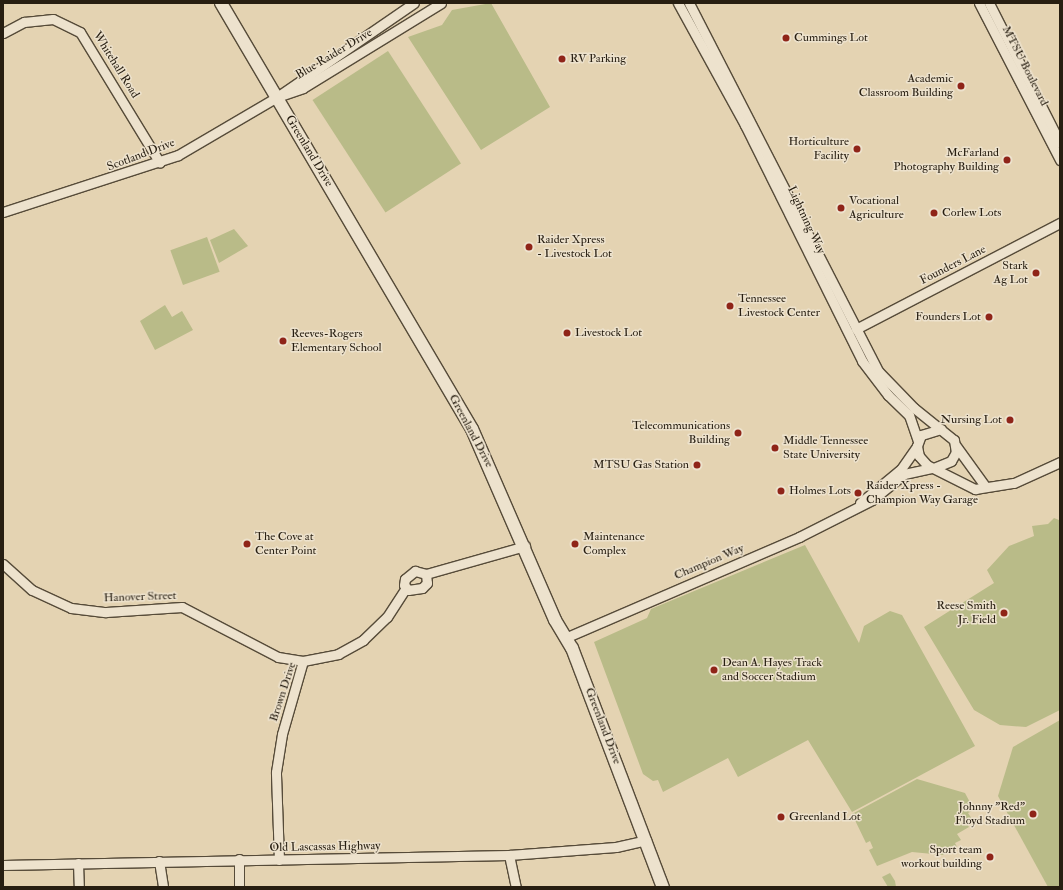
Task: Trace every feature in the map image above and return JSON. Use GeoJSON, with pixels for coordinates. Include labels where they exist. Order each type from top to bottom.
{"type":"FeatureCollection","features":[{"type":"Feature","properties":{"kind":"street","name":"Greenland Drive"},"geometry":{"type":"LineString","coordinates":[[221,3],[472,429],[525,546],[556,620],[567,637],[663,887]]}},
{"type":"Feature","properties":{"kind":"street","name":"Blue Raider Drive"},"geometry":{"type":"LineString","coordinates":[[277,96],[414,3]]}},
{"type":"Feature","properties":{"kind":"street","name":"Blue Raider Drive"},"geometry":{"type":"LineString","coordinates":[[277,96],[303,88],[441,3]]}},
{"type":"Feature","properties":{"kind":"street","name":"Lightning Way"},"geometry":{"type":"LineString","coordinates":[[678,3],[752,138],[862,361],[888,395],[909,415],[917,444]]}},
{"type":"Feature","properties":{"kind":"street","name":"Lightning Way"},"geometry":{"type":"LineString","coordinates":[[689,3],[856,329],[890,385],[942,429]]}},
{"type":"Feature","properties":{"kind":"street","name":"MTSU Boulevard"},"geometry":{"type":"LineString","coordinates":[[979,3],[1060,160]]}},
{"type":"Feature","properties":{"kind":"street","name":"MTSU Boulevard"},"geometry":{"type":"LineString","coordinates":[[989,3],[1060,143]]}},
{"type":"Feature","properties":{"kind":"street","name":"Whitehall Road"},"geometry":{"type":"LineString","coordinates":[[3,33],[24,22],[53,19],[80,32],[160,163]]}},
{"type":"Feature","properties":{"kind":"street","name":"Scotland Drive"},"geometry":{"type":"LineString","coordinates":[[3,212],[160,163],[277,96]]}},
{"type":"Feature","properties":{"kind":"street","name":"Founders Lane"},"geometry":{"type":"LineString","coordinates":[[856,329],[1060,223]]}},
{"type":"Feature","properties":{"kind":"street"},"geometry":{"type":"LineString","coordinates":[[985,486],[942,429],[929,430],[917,444],[923,462],[963,485],[974,489],[985,486],[1014,483],[1060,462]]}},
{"type":"Feature","properties":{"kind":"street","name":"Champion Way"},"geometry":{"type":"LineString","coordinates":[[858,505],[901,469],[917,444]]}},
{"type":"Feature","properties":{"kind":"street"},"geometry":{"type":"LineString","coordinates":[[933,468],[951,461],[956,446]]}},
{"type":"Feature","properties":{"kind":"street","name":"Champion Way"},"geometry":{"type":"LineString","coordinates":[[567,637],[799,536],[858,505],[872,500],[904,474],[933,468]]}},
{"type":"Feature","properties":{"kind":"street","name":"Brown Drive"},"geometry":{"type":"LineString","coordinates":[[279,860],[276,772],[282,734],[303,662],[338,654],[362,640],[387,617],[406,588],[405,579],[415,571],[426,574],[525,546]]}},
{"type":"Feature","properties":{"kind":"street","name":"Hanover Street"},"geometry":{"type":"LineString","coordinates":[[3,564],[32,590],[71,608],[106,612],[182,607],[278,657],[303,662]]}},
{"type":"Feature","properties":{"kind":"street"},"geometry":{"type":"LineString","coordinates":[[406,588],[422,588],[427,583],[426,574]]}},
{"type":"Feature","properties":{"kind":"street","name":"Old Lascassas Highway"},"geometry":{"type":"LineString","coordinates":[[3,865],[239,859],[279,860],[509,855],[616,847],[646,840]]}},
{"type":"Feature","properties":{"kind":"street"},"geometry":{"type":"LineString","coordinates":[[509,855],[516,887]]}},
{"type":"Feature","properties":{"kind":"street"},"geometry":{"type":"LineString","coordinates":[[239,859],[239,887]]}},
{"type":"Feature","properties":{"kind":"street"},"geometry":{"type":"LineString","coordinates":[[159,861],[163,887]]}},
{"type":"Feature","properties":{"kind":"street"},"geometry":{"type":"LineString","coordinates":[[78,863],[78,887]]}},
{"type":"Feature","properties":{"kind":"green space"},"geometry":{"type":"Polygon","coordinates":[[[491,3],[550,107],[481,150],[408,37],[442,25],[452,10],[491,3]]]}},
{"type":"Feature","properties":{"kind":"green space"},"geometry":{"type":"Polygon","coordinates":[[[388,51],[461,163],[386,212],[313,100],[388,51]]]}},
{"type":"Feature","properties":{"kind":"green space"},"geometry":{"type":"Polygon","coordinates":[[[234,229],[248,246],[219,263],[210,240],[234,229]]]}},
{"type":"Feature","properties":{"kind":"green space"},"geometry":{"type":"Polygon","coordinates":[[[207,237],[220,272],[183,285],[170,250],[207,237]]]}},
{"type":"Feature","properties":{"kind":"green space"},"geometry":{"type":"Polygon","coordinates":[[[165,305],[172,317],[182,311],[193,330],[155,350],[140,321],[165,305]]]}},
{"type":"Feature","properties":{"kind":"green space","name":"Reese Smith Jr. Field"},"geometry":{"type":"Polygon","coordinates":[[[1054,518],[1059,520],[1060,529],[1060,710],[1026,727],[1000,725],[974,710],[924,627],[994,583],[987,570],[1009,546],[1034,536],[1032,526],[1048,524],[1054,518]]]}},
{"type":"Feature","properties":{"kind":"green space","name":"Dean A. Hayes Track and Soccer Stadium"},"geometry":{"type":"Polygon","coordinates":[[[805,545],[859,643],[864,626],[890,611],[902,615],[975,746],[852,812],[808,740],[738,777],[728,758],[663,792],[658,780],[653,781],[643,774],[594,642],[647,618],[651,609],[805,545]]]}},
{"type":"Feature","properties":{"kind":"green space","name":"Johnny \"Red\" Floyd Stadium"},"geometry":{"type":"Polygon","coordinates":[[[1060,720],[1060,886],[1048,887],[998,796],[1013,747],[1060,720]]]}},
{"type":"Feature","properties":{"kind":"green space"},"geometry":{"type":"Polygon","coordinates":[[[917,779],[965,793],[974,810],[968,813],[972,819],[966,822],[969,827],[957,834],[961,840],[955,843],[957,847],[943,855],[912,852],[877,866],[869,850],[873,848],[870,841],[866,843],[852,814],[917,779]]]}},
{"type":"Feature","properties":{"kind":"green space"},"geometry":{"type":"Polygon","coordinates":[[[890,873],[895,881],[896,887],[888,887],[882,877],[890,873]]]}},
{"type":"Feature","properties":{"kind":"place","name":"Cummings Lot"},"geometry":{"type":"Point","coordinates":[786,38]}},
{"type":"Feature","properties":{"kind":"place","name":"RV Parking"},"geometry":{"type":"Point","coordinates":[562,59]}},
{"type":"Feature","properties":{"kind":"place","name":"Academic Classroom Building"},"geometry":{"type":"Point","coordinates":[961,86]}},
{"type":"Feature","properties":{"kind":"place","name":"Horticulture Facility"},"geometry":{"type":"Point","coordinates":[857,149]}},
{"type":"Feature","properties":{"kind":"place","name":"McFarland Photography Building"},"geometry":{"type":"Point","coordinates":[1007,160]}},
{"type":"Feature","properties":{"kind":"place","name":"Vocational Agriculture"},"geometry":{"type":"Point","coordinates":[841,208]}},
{"type":"Feature","properties":{"kind":"place","name":"Corlew Lots"},"geometry":{"type":"Point","coordinates":[934,213]}},
{"type":"Feature","properties":{"kind":"place","name":"Raider Xpress - Livestock Lot"},"geometry":{"type":"Point","coordinates":[529,247]}},
{"type":"Feature","properties":{"kind":"place","name":"Stark Ag Lot"},"geometry":{"type":"Point","coordinates":[1036,273]}},
{"type":"Feature","properties":{"kind":"place","name":"Tennessee Livestock Center"},"geometry":{"type":"Point","coordinates":[730,306]}},
{"type":"Feature","properties":{"kind":"place","name":"Founders Lot"},"geometry":{"type":"Point","coordinates":[989,317]}},
{"type":"Feature","properties":{"kind":"place","name":"Livestock Lot"},"geometry":{"type":"Point","coordinates":[567,333]}},
{"type":"Feature","properties":{"kind":"place","name":"Reeves-Rogers Elementary School"},"geometry":{"type":"Point","coordinates":[283,341]}},
{"type":"Feature","properties":{"kind":"place","name":"Nursing Lot"},"geometry":{"type":"Point","coordinates":[1010,420]}},
{"type":"Feature","properties":{"kind":"place","name":"Telecommunications Building"},"geometry":{"type":"Point","coordinates":[738,433]}},
{"type":"Feature","properties":{"kind":"place","name":"Middle Tennessee State University"},"geometry":{"type":"Point","coordinates":[775,448]}},
{"type":"Feature","properties":{"kind":"place","name":"MTSU Gas Station"},"geometry":{"type":"Point","coordinates":[697,465]}},
{"type":"Feature","properties":{"kind":"place","name":"Holmes Lots"},"geometry":{"type":"Point","coordinates":[781,491]}},
{"type":"Feature","properties":{"kind":"place","name":"Raider Xpress - Champion Way Garage"},"geometry":{"type":"Point","coordinates":[858,493]}},
{"type":"Feature","properties":{"kind":"place","name":"The Cove at Center Point"},"geometry":{"type":"Point","coordinates":[247,544]}},
{"type":"Feature","properties":{"kind":"place","name":"Maintenance Complex"},"geometry":{"type":"Point","coordinates":[575,544]}},
{"type":"Feature","properties":{"kind":"place","name":"Reese Smith Jr. Field"},"geometry":{"type":"Point","coordinates":[1004,613]}},
{"type":"Feature","properties":{"kind":"place","name":"Dean A. Hayes Track and Soccer Stadium"},"geometry":{"type":"Point","coordinates":[714,670]}},
{"type":"Feature","properties":{"kind":"place","name":"Johnny \"Red\" Floyd Stadium"},"geometry":{"type":"Point","coordinates":[1033,814]}},
{"type":"Feature","properties":{"kind":"place","name":"Greenland Lot"},"geometry":{"type":"Point","coordinates":[781,817]}},
{"type":"Feature","properties":{"kind":"place","name":"Sport team workout building"},"geometry":{"type":"Point","coordinates":[990,857]}}]}
